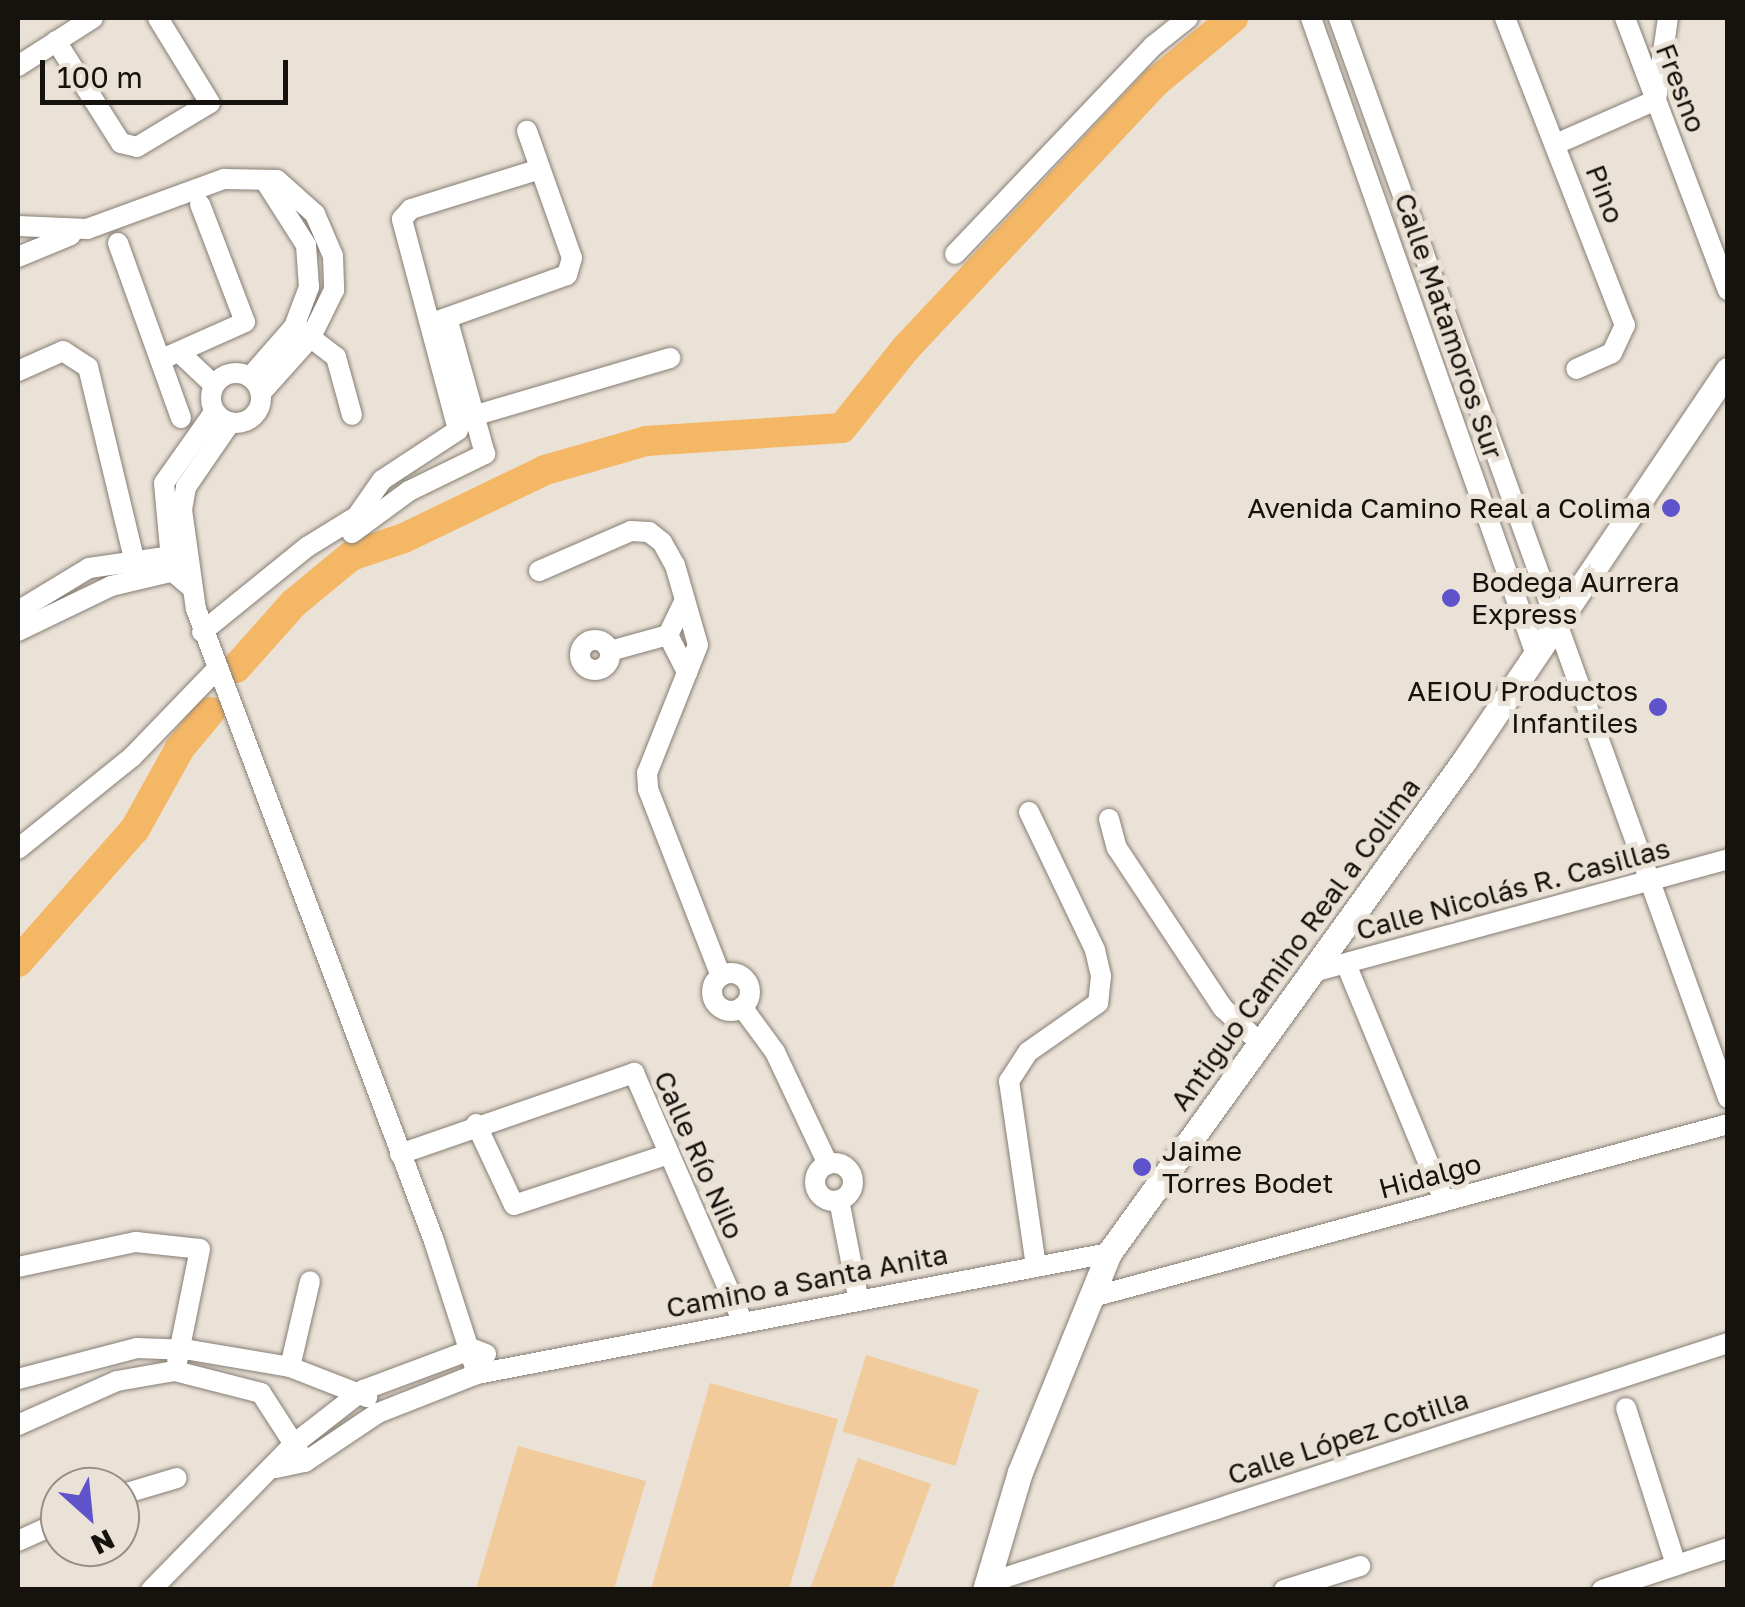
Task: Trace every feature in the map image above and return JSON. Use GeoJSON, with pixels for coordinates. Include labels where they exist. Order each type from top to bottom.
{"type":"FeatureCollection","features":[{"type":"Feature","properties":{"kind":"main road","name":"Antiguo Camino Real a Colima"},"geometry":{"type":"LineString","coordinates":[[985,1587],[1020,1472],[1109,1253],[1313,972],[1534,652],[1620,536],[1728,370]]}},
{"type":"Feature","properties":{"kind":"street"},"geometry":{"type":"LineString","coordinates":[[18,66],[94,18]]}},
{"type":"Feature","properties":{"kind":"street"},"geometry":{"type":"LineString","coordinates":[[56,40],[121,143],[137,147],[210,103],[158,18]]}},
{"type":"Feature","properties":{"kind":"street"},"geometry":{"type":"LineString","coordinates":[[956,254],[1153,46],[1188,18]]}},
{"type":"Feature","properties":{"kind":"street","name":"Calle Matamoros Sur"},"geometry":{"type":"LineString","coordinates":[[1311,18],[1534,652]]}},
{"type":"Feature","properties":{"kind":"street","name":"Calle Matamoros Sur"},"geometry":{"type":"LineString","coordinates":[[1338,18],[1553,626],[1650,878],[1728,1098]]}},
{"type":"Feature","properties":{"kind":"street","name":"Pino"},"geometry":{"type":"LineString","coordinates":[[1505,18],[1625,325],[1612,353],[1576,369]]}},
{"type":"Feature","properties":{"kind":"street","name":"Fresno"},"geometry":{"type":"LineString","coordinates":[[1625,18],[1728,290]]}},
{"type":"Feature","properties":{"kind":"street"},"geometry":{"type":"LineString","coordinates":[[1556,144],[1656,100],[1668,18]]}},
{"type":"Feature","properties":{"kind":"street"},"geometry":{"type":"LineString","coordinates":[[438,321],[567,276],[572,258],[527,131]]}},
{"type":"Feature","properties":{"kind":"street"},"geometry":{"type":"LineString","coordinates":[[204,639],[409,490],[485,454],[467,418],[402,220],[411,209],[540,168]]}},
{"type":"Feature","properties":{"kind":"street"},"geometry":{"type":"LineString","coordinates":[[19,255],[181,192],[260,176],[276,180],[315,214],[333,256],[334,290],[303,332],[255,385],[257,413],[222,418],[164,483],[181,567],[204,639],[474,1349],[477,1374]]}},
{"type":"Feature","properties":{"kind":"street"},"geometry":{"type":"LineString","coordinates":[[170,356],[245,322],[200,204]]}},
{"type":"Feature","properties":{"kind":"street"},"geometry":{"type":"LineString","coordinates":[[18,226],[87,229]]}},
{"type":"Feature","properties":{"kind":"street"},"geometry":{"type":"LineString","coordinates":[[118,243],[170,356],[181,418]]}},
{"type":"Feature","properties":{"kind":"street"},"geometry":{"type":"LineString","coordinates":[[303,332],[336,357],[352,415]]}},
{"type":"Feature","properties":{"kind":"street"},"geometry":{"type":"LineString","coordinates":[[18,371],[63,351],[88,367],[134,558]]}},
{"type":"Feature","properties":{"kind":"street"},"geometry":{"type":"LineString","coordinates":[[170,356],[214,385],[222,418]]}},
{"type":"Feature","properties":{"kind":"street"},"geometry":{"type":"LineString","coordinates":[[204,639],[307,547],[357,516],[382,480],[448,442],[467,418],[670,358]]}},
{"type":"Feature","properties":{"kind":"street"},"geometry":{"type":"LineString","coordinates":[[214,385],[230,373],[255,385]]}},
{"type":"Feature","properties":{"kind":"street"},"geometry":{"type":"LineString","coordinates":[[1440,386],[1467,376]]}},
{"type":"Feature","properties":{"kind":"street"},"geometry":{"type":"LineString","coordinates":[[539,571],[611,535],[648,532],[675,565],[698,629],[687,672],[648,773],[648,788],[721,976],[736,974],[748,983],[750,996],[742,1007],[774,1052],[828,1164],[846,1167],[853,1179],[839,1200],[858,1297]]}},
{"type":"Feature","properties":{"kind":"street"},"geometry":{"type":"LineString","coordinates":[[18,612],[89,568],[134,558],[181,567]]}},
{"type":"Feature","properties":{"kind":"street"},"geometry":{"type":"LineString","coordinates":[[18,631],[110,586],[181,567]]}},
{"type":"Feature","properties":{"kind":"street"},"geometry":{"type":"LineString","coordinates":[[610,651],[668,635],[685,600]]}},
{"type":"Feature","properties":{"kind":"street"},"geometry":{"type":"LineString","coordinates":[[668,635],[687,672]]}},
{"type":"Feature","properties":{"kind":"street"},"geometry":{"type":"LineString","coordinates":[[18,848],[132,757],[216,670]]}},
{"type":"Feature","properties":{"kind":"street"},"geometry":{"type":"LineString","coordinates":[[1029,812],[1095,950],[1101,976],[1098,1003],[1028,1052],[1009,1081],[1036,1266]]}},
{"type":"Feature","properties":{"kind":"street"},"geometry":{"type":"LineString","coordinates":[[1109,819],[1117,848],[1223,1008],[1261,1044]]}},
{"type":"Feature","properties":{"kind":"street","name":"Calle Nicolás R. Casillas"},"geometry":{"type":"LineString","coordinates":[[1313,972],[1728,859]]}},
{"type":"Feature","properties":{"kind":"street"},"geometry":{"type":"LineString","coordinates":[[1346,964],[1444,1201]]}},
{"type":"Feature","properties":{"kind":"street","name":"Calle Río Nilo"},"geometry":{"type":"LineString","coordinates":[[400,1154],[627,1072],[640,1078],[668,1154],[743,1322]]}},
{"type":"Feature","properties":{"kind":"street"},"geometry":{"type":"LineString","coordinates":[[476,1124],[514,1205],[668,1154]]}},
{"type":"Feature","properties":{"kind":"street","name":"Hidalgo"},"geometry":{"type":"LineString","coordinates":[[1089,1298],[1728,1124]]}},
{"type":"Feature","properties":{"kind":"street"},"geometry":{"type":"LineString","coordinates":[[18,1267],[136,1242],[191,1244],[202,1260],[175,1371]]}},
{"type":"Feature","properties":{"kind":"street","name":"Camino a Santa Anita"},"geometry":{"type":"LineString","coordinates":[[299,1453],[378,1413],[477,1374],[858,1297],[1109,1253]]}},
{"type":"Feature","properties":{"kind":"street"},"geometry":{"type":"LineString","coordinates":[[290,1367],[310,1282]]}},
{"type":"Feature","properties":{"kind":"street","name":"Calle López Cotilla"},"geometry":{"type":"LineString","coordinates":[[985,1587],[1728,1343]]}},
{"type":"Feature","properties":{"kind":"street"},"geometry":{"type":"LineString","coordinates":[[18,1379],[137,1348],[180,1350],[290,1367],[363,1390],[378,1413]]}},
{"type":"Feature","properties":{"kind":"street"},"geometry":{"type":"LineString","coordinates":[[152,1590],[276,1468],[299,1453],[363,1390],[474,1349],[516,1366]]}},
{"type":"Feature","properties":{"kind":"street"},"geometry":{"type":"LineString","coordinates":[[18,1425],[116,1381],[175,1371],[261,1393],[299,1453]]}},
{"type":"Feature","properties":{"kind":"street"},"geometry":{"type":"LineString","coordinates":[[1626,1408],[1676,1564]]}},
{"type":"Feature","properties":{"kind":"street"},"geometry":{"type":"LineString","coordinates":[[140,1489],[177,1478]]}},
{"type":"Feature","properties":{"kind":"street"},"geometry":{"type":"LineString","coordinates":[[1602,1590],[1728,1548]]}},
{"type":"Feature","properties":{"kind":"street"},"geometry":{"type":"LineString","coordinates":[[1284,1590],[1360,1566]]}},
{"type":"Feature","properties":{"kind":"shaded area"},"geometry":{"type":"Polygon","coordinates":[[[866,1355],[979,1389],[955,1466],[843,1432],[866,1355]]]}},
{"type":"Feature","properties":{"kind":"shaded area"},"geometry":{"type":"Polygon","coordinates":[[[710,1383],[838,1419],[789,1589],[651,1589],[710,1383]]]}},
{"type":"Feature","properties":{"kind":"shaded area"},"geometry":{"type":"Polygon","coordinates":[[[518,1446],[646,1481],[614,1589],[476,1589],[518,1446]]]}},
{"type":"Feature","properties":{"kind":"shaded area"},"geometry":{"type":"Polygon","coordinates":[[[858,1458],[931,1484],[892,1589],[810,1589],[858,1458]]]}},
{"type":"Feature","properties":{"kind":"waterway"},"geometry":{"type":"LineString","coordinates":[[236,668],[294,603],[351,556],[404,538],[545,470],[646,441],[842,428],[905,349],[1157,81],[1233,18]]}},
{"type":"Feature","properties":{"kind":"waterway"},"geometry":{"type":"LineString","coordinates":[[18,962],[135,829],[180,748],[210,712]]}},
{"type":"Feature","properties":{"kind":"place","name":"Avenida Camino Real a Colima"},"geometry":{"type":"Point","coordinates":[1671,508]}},
{"type":"Feature","properties":{"kind":"place","name":"Bodega Aurrera Express"},"geometry":{"type":"Point","coordinates":[1451,598]}},
{"type":"Feature","properties":{"kind":"place","name":"AEIOU Productos Infantiles"},"geometry":{"type":"Point","coordinates":[1658,707]}},
{"type":"Feature","properties":{"kind":"place","name":"Jaime Torres Bodet"},"geometry":{"type":"Point","coordinates":[1142,1167]}}]}
